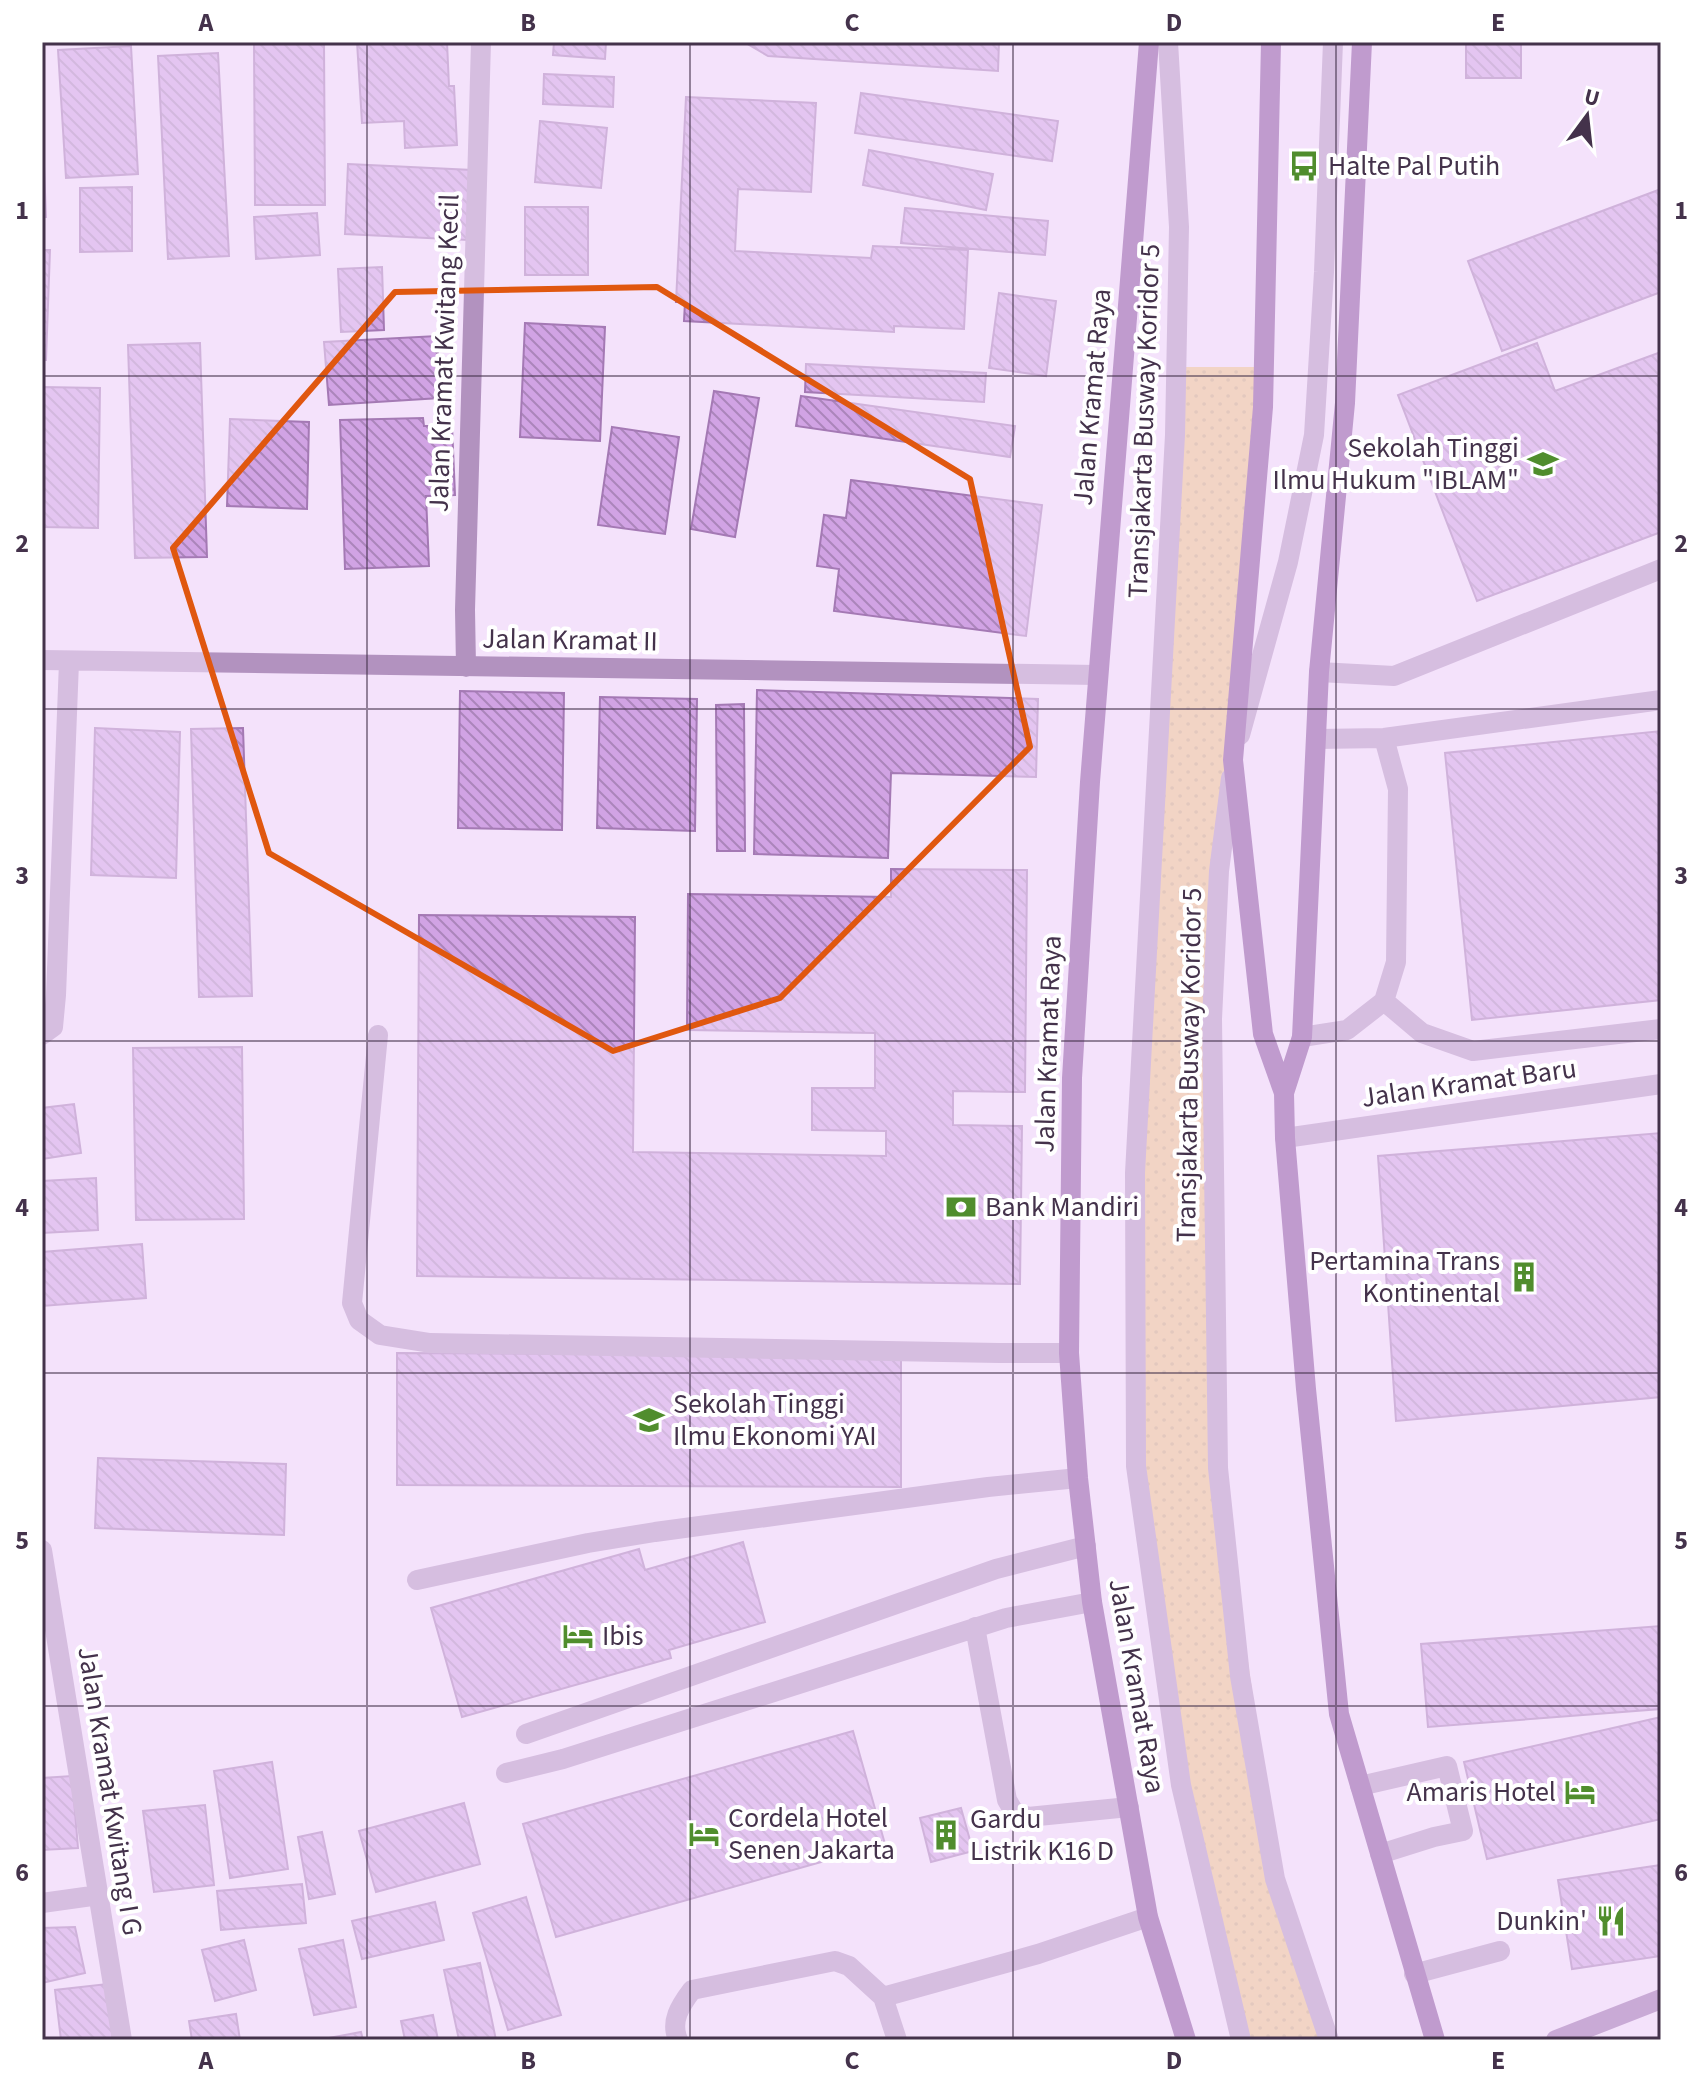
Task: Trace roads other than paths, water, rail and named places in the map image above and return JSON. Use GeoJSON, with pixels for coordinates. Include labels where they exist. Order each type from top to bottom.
{"type":"FeatureCollection","features":[{"type":"Feature","properties":{"kind":"main road","name":"Jalan Kramat Raya"},"geometry":{"type":"LineString","coordinates":[[1149,42],[1097,675],[1072,1078],[1069,1353],[1078,1478],[1092,1602],[1148,1917],[1186,2040]]}},
{"type":"Feature","properties":{"kind":"main road"},"geometry":{"type":"LineString","coordinates":[[1271,42],[1263,407],[1233,760],[1263,1034],[1284,1093],[1306,1389],[1339,1714],[1435,2040]]}},
{"type":"Feature","properties":{"kind":"main road"},"geometry":{"type":"LineString","coordinates":[[1284,1093],[1302,1037],[1319,672],[1345,403],[1362,42]]}},
{"type":"Feature","properties":{"kind":"street","name":"Jalan Kramat Kwitang Kecil"},"geometry":{"type":"LineString","coordinates":[[466,667],[481,42]]}},
{"type":"Feature","properties":{"kind":"street","name":"Transjakarta Busway Koridor 5"},"geometry":{"type":"LineString","coordinates":[[1168,42],[1179,227],[1177,367],[1135,1173],[1136,1466],[1181,1785],[1241,2040]]}},
{"type":"Feature","properties":{"kind":"street","name":"Transjakarta Busway Koridor 5"},"geometry":{"type":"LineString","coordinates":[[1329,2040],[1275,1879],[1240,1676],[1218,1468],[1212,1019],[1219,871],[1233,760],[1288,562],[1314,435],[1333,42]]}},
{"type":"Feature","properties":{"kind":"street"},"geometry":{"type":"LineString","coordinates":[[1319,672],[1394,676],[1661,569]]}},
{"type":"Feature","properties":{"kind":"street","name":"Jalan Kramat II"},"geometry":{"type":"LineString","coordinates":[[42,660],[1097,675]]}},
{"type":"Feature","properties":{"kind":"street"},"geometry":{"type":"LineString","coordinates":[[42,1035],[53,1027],[56,995],[69,662]]}},
{"type":"Feature","properties":{"kind":"street"},"geometry":{"type":"LineString","coordinates":[[1317,739],[1384,738],[1661,700]]}},
{"type":"Feature","properties":{"kind":"street"},"geometry":{"type":"LineString","coordinates":[[1302,1037],[1347,1030],[1384,1001],[1396,962],[1398,789],[1384,738]]}},
{"type":"Feature","properties":{"kind":"street"},"geometry":{"type":"LineString","coordinates":[[1384,1001],[1422,1033],[1473,1051],[1661,1029]]}},
{"type":"Feature","properties":{"kind":"street"},"geometry":{"type":"LineString","coordinates":[[378,1035],[352,1303],[359,1320],[380,1335],[430,1343],[1069,1353]]}},
{"type":"Feature","properties":{"kind":"street","name":"Jalan Kramat Baru"},"geometry":{"type":"LineString","coordinates":[[1285,1138],[1661,1084]]}},
{"type":"Feature","properties":{"kind":"street"},"geometry":{"type":"LineString","coordinates":[[417,1580],[655,1532],[988,1487],[1078,1478]]}},
{"type":"Feature","properties":{"kind":"street"},"geometry":{"type":"LineString","coordinates":[[526,1734],[996,1569],[1086,1546]]}},
{"type":"Feature","properties":{"kind":"street","name":"Jalan Kramat Kwitang I G"},"geometry":{"type":"LineString","coordinates":[[42,1550],[122,2040]]}},
{"type":"Feature","properties":{"kind":"street"},"geometry":{"type":"LineString","coordinates":[[506,1773],[563,1759],[975,1627],[1092,1602]]}},
{"type":"Feature","properties":{"kind":"street"},"geometry":{"type":"LineString","coordinates":[[975,1627],[1007,1800],[1014,1812],[1028,1817],[1129,1807]]}},
{"type":"Feature","properties":{"kind":"street"},"geometry":{"type":"LineString","coordinates":[[1360,1786],[1447,1766],[1463,1831],[1380,1854]]}},
{"type":"Feature","properties":{"kind":"street"},"geometry":{"type":"LineString","coordinates":[[42,1903],[99,1895]]}},
{"type":"Feature","properties":{"kind":"street"},"geometry":{"type":"LineString","coordinates":[[883,1997],[1038,1954],[1148,1917]]}},
{"type":"Feature","properties":{"kind":"street"},"geometry":{"type":"LineString","coordinates":[[1414,1974],[1500,1951]]}},
{"type":"Feature","properties":{"kind":"street"},"geometry":{"type":"LineString","coordinates":[[678,2040],[674,2030],[678,2008],[692,1990],[835,1961],[849,1966],[883,1997],[897,2040]]}},
{"type":"Feature","properties":{"kind":"street"},"geometry":{"type":"LineString","coordinates":[[1556,2040],[1661,1999]]}},
{"type":"Feature","properties":{"kind":"place","name":"Halte Pal Putih"},"geometry":{"type":"Point","coordinates":[1304,166]}},
{"type":"Feature","properties":{"kind":"place","name":"Sekolah Tinggi Ilmu Hukum \"IBLAM\""},"geometry":{"type":"Point","coordinates":[1543,464]}},
{"type":"Feature","properties":{"kind":"place","name":"Bank Mandiri"},"geometry":{"type":"Point","coordinates":[961,1207]}},
{"type":"Feature","properties":{"kind":"place","name":"Pertamina Trans Kontinental"},"geometry":{"type":"Point","coordinates":[1524,1277]}},
{"type":"Feature","properties":{"kind":"place","name":"Sekolah Tinggi Ilmu Ekonomi YAI"},"geometry":{"type":"Point","coordinates":[649,1420]}},
{"type":"Feature","properties":{"kind":"place","name":"Ibis"},"geometry":{"type":"Point","coordinates":[578,1636]}},
{"type":"Feature","properties":{"kind":"place","name":"Amaris Hotel"},"geometry":{"type":"Point","coordinates":[1580,1792]}},
{"type":"Feature","properties":{"kind":"place","name":"Cordela Hotel Senen Jakarta"},"geometry":{"type":"Point","coordinates":[704,1834]}},
{"type":"Feature","properties":{"kind":"place","name":"Gardu Listrik K16 D"},"geometry":{"type":"Point","coordinates":[946,1835]}},
{"type":"Feature","properties":{"kind":"place","name":"Dunkin'"},"geometry":{"type":"Point","coordinates":[1611,1921]}}]}
